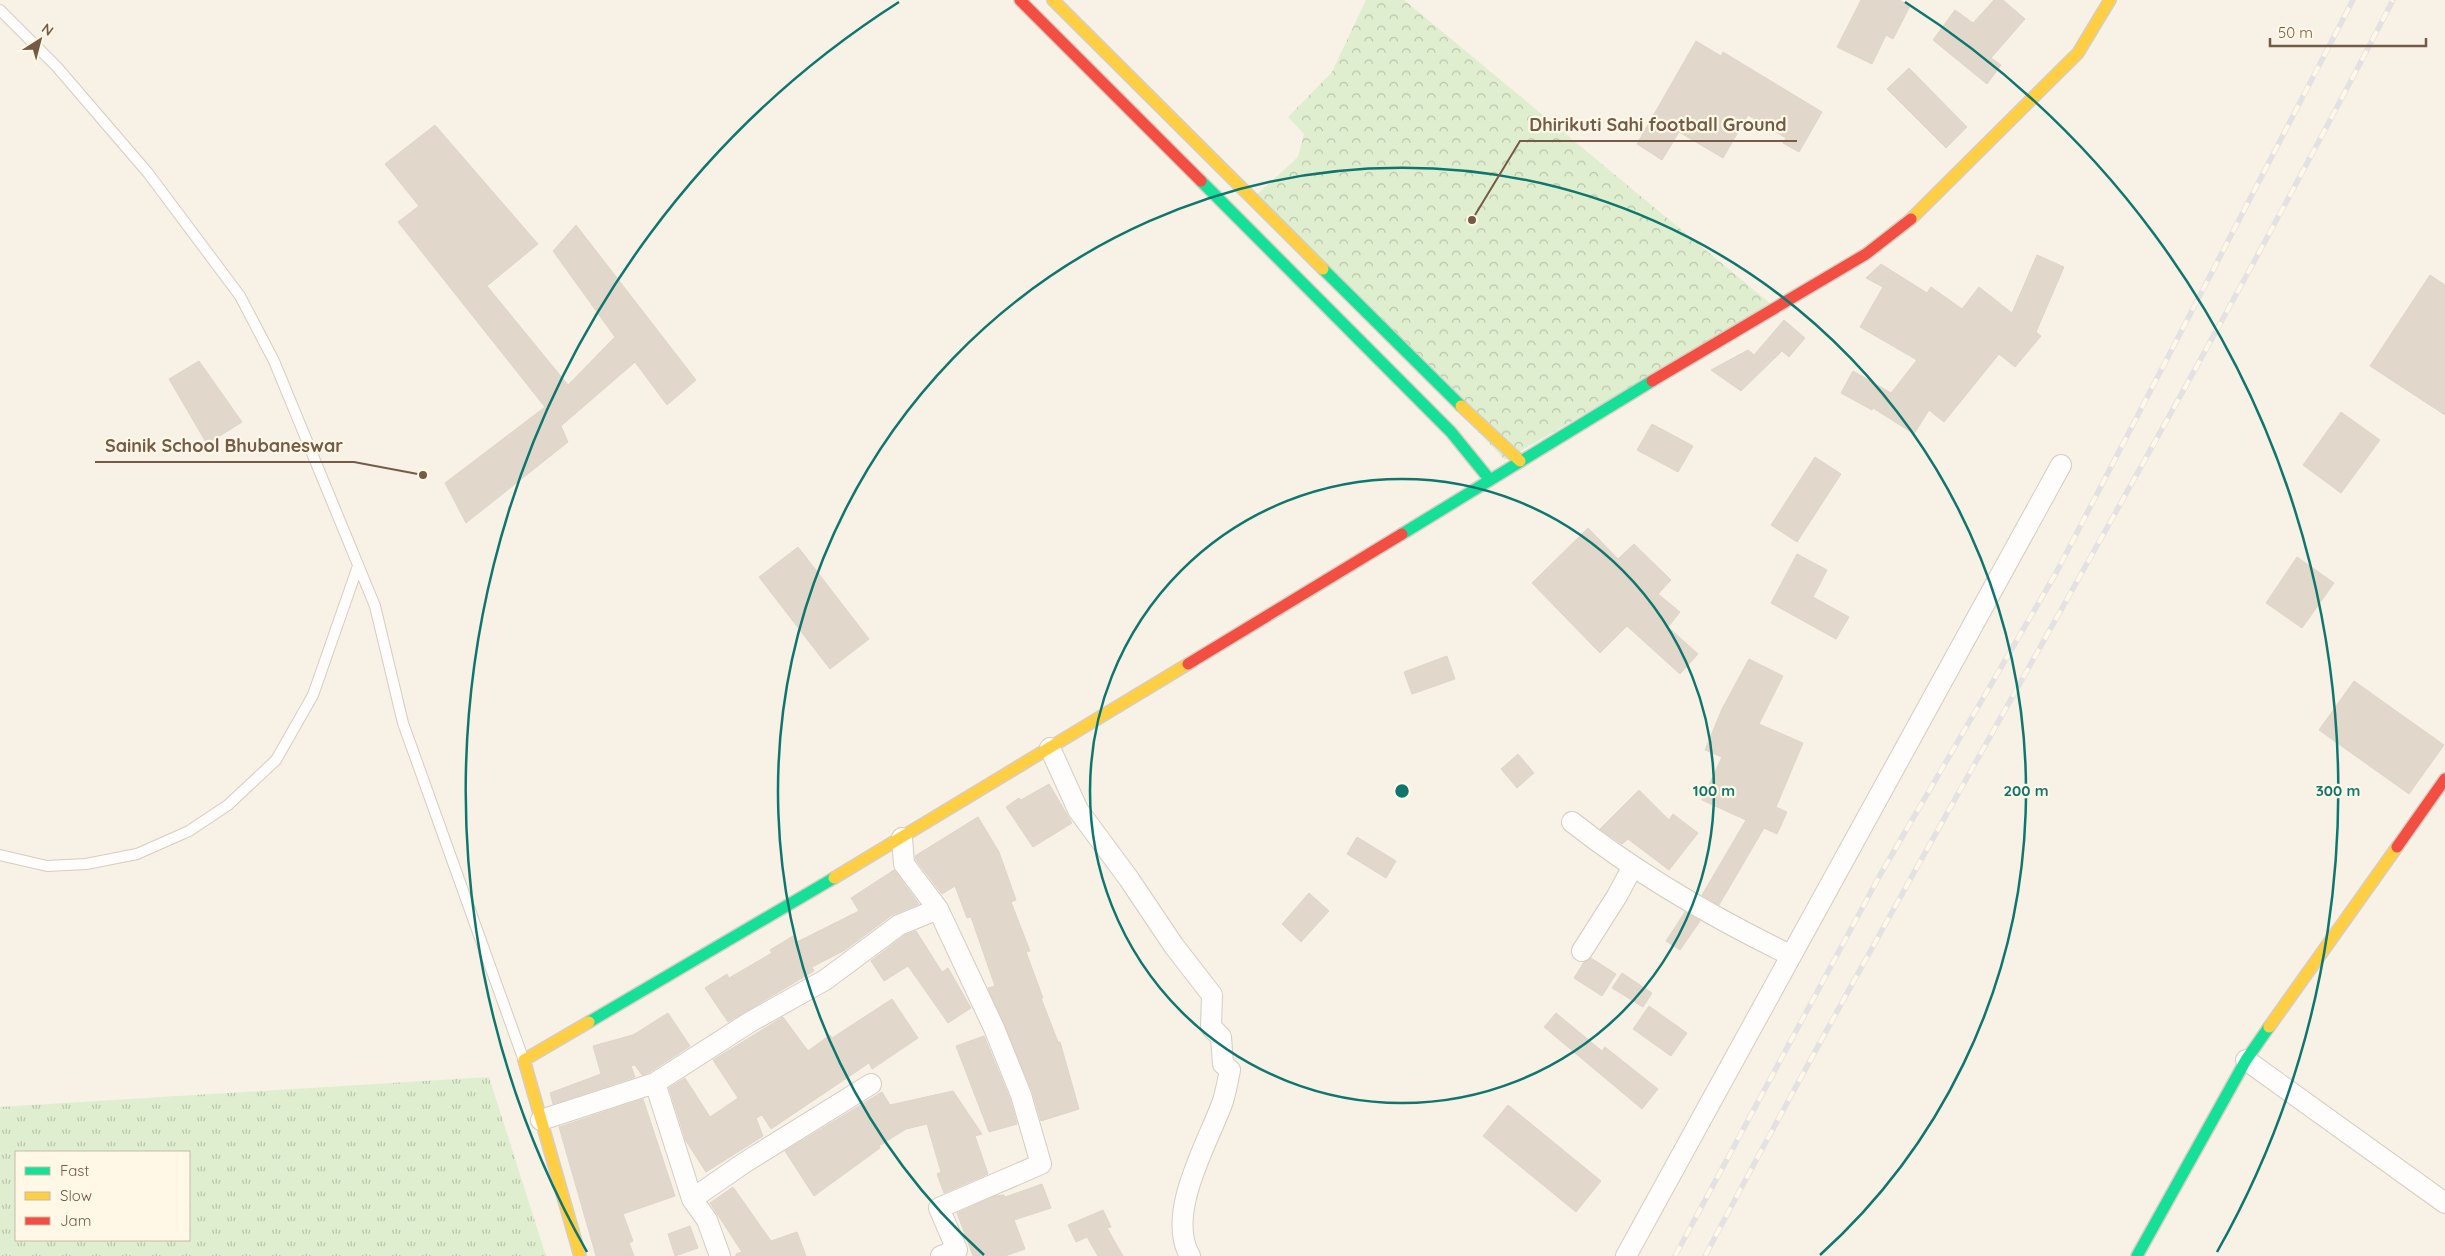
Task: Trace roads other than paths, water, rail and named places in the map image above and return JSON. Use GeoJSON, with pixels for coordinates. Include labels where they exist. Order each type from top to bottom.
{"type":"FeatureCollection","features":[{"type":"Feature","properties":{"kind":"street"},"geometry":{"type":"LineString","coordinates":[[1020,0],[1451,432],[1490,480]]}},
{"type":"Feature","properties":{"kind":"street"},"geometry":{"type":"LineString","coordinates":[[1053,0],[1460,405],[1520,461]]}},
{"type":"Feature","properties":{"kind":"street"},"geometry":{"type":"LineString","coordinates":[[580,1256],[524,1060],[902,838],[1777,305],[1866,254],[1914,217],[2078,53],[2110,0]]}},
{"type":"Feature","properties":{"kind":"street"},"geometry":{"type":"LineString","coordinates":[[1626,1256],[2060,465]]}},
{"type":"Feature","properties":{"kind":"street"},"geometry":{"type":"LineString","coordinates":[[1050,748],[1078,810],[1129,879],[1174,946],[1212,995],[1211,1027],[1221,1037],[1223,1064],[1230,1070],[1223,1101],[1198,1156],[1186,1194],[1183,1220],[1186,1250],[1190,1256]]}},
{"type":"Feature","properties":{"kind":"street"},"geometry":{"type":"LineString","coordinates":[[2137,1256],[2246,1060],[2443,787]]}},
{"type":"Feature","properties":{"kind":"street"},"geometry":{"type":"LineString","coordinates":[[1572,822],[1632,868],[1710,913],[1790,955]]}},
{"type":"Feature","properties":{"kind":"street"},"geometry":{"type":"LineString","coordinates":[[902,838],[904,864],[938,909],[994,1028],[1022,1095],[1041,1164],[939,1208],[957,1250],[941,1256]]}},
{"type":"Feature","properties":{"kind":"street"},"geometry":{"type":"LineString","coordinates":[[1582,951],[1617,896],[1632,868]]}},
{"type":"Feature","properties":{"kind":"street"},"geometry":{"type":"LineString","coordinates":[[541,1120],[655,1083],[750,1022],[825,980],[898,925],[938,909]]}},
{"type":"Feature","properties":{"kind":"street"},"geometry":{"type":"LineString","coordinates":[[2246,1060],[2445,1202]]}},
{"type":"Feature","properties":{"kind":"street"},"geometry":{"type":"LineString","coordinates":[[655,1083],[692,1199],[707,1220],[720,1256]]}},
{"type":"Feature","properties":{"kind":"street"},"geometry":{"type":"LineString","coordinates":[[692,1199],[871,1084]]}},
{"type":"Feature","properties":{"kind":"lane"},"geometry":{"type":"LineString","coordinates":[[0,10],[57,68],[148,173],[240,296],[274,361],[375,606],[403,723],[524,1060]]}},
{"type":"Feature","properties":{"kind":"lane"},"geometry":{"type":"LineString","coordinates":[[0,855],[46,866],[86,864],[137,854],[189,831],[228,805],[276,760],[313,695],[358,566]]}},
{"type":"Feature","properties":{"kind":"railway"},"geometry":{"type":"LineString","coordinates":[[1675,1256],[1880,875],[2056,573],[2353,0]]}},
{"type":"Feature","properties":{"kind":"railway"},"geometry":{"type":"LineString","coordinates":[[1705,1256],[1876,941],[2224,316],[2393,0]]}},
{"type":"Feature","properties":{"kind":"place","name":"Dhirikuti Sahi football Ground"},"geometry":{"type":"Point","coordinates":[1472,220]}},
{"type":"Feature","properties":{"kind":"place","name":"Sainik School Bhubaneswar"},"geometry":{"type":"Point","coordinates":[423,475]}}]}
